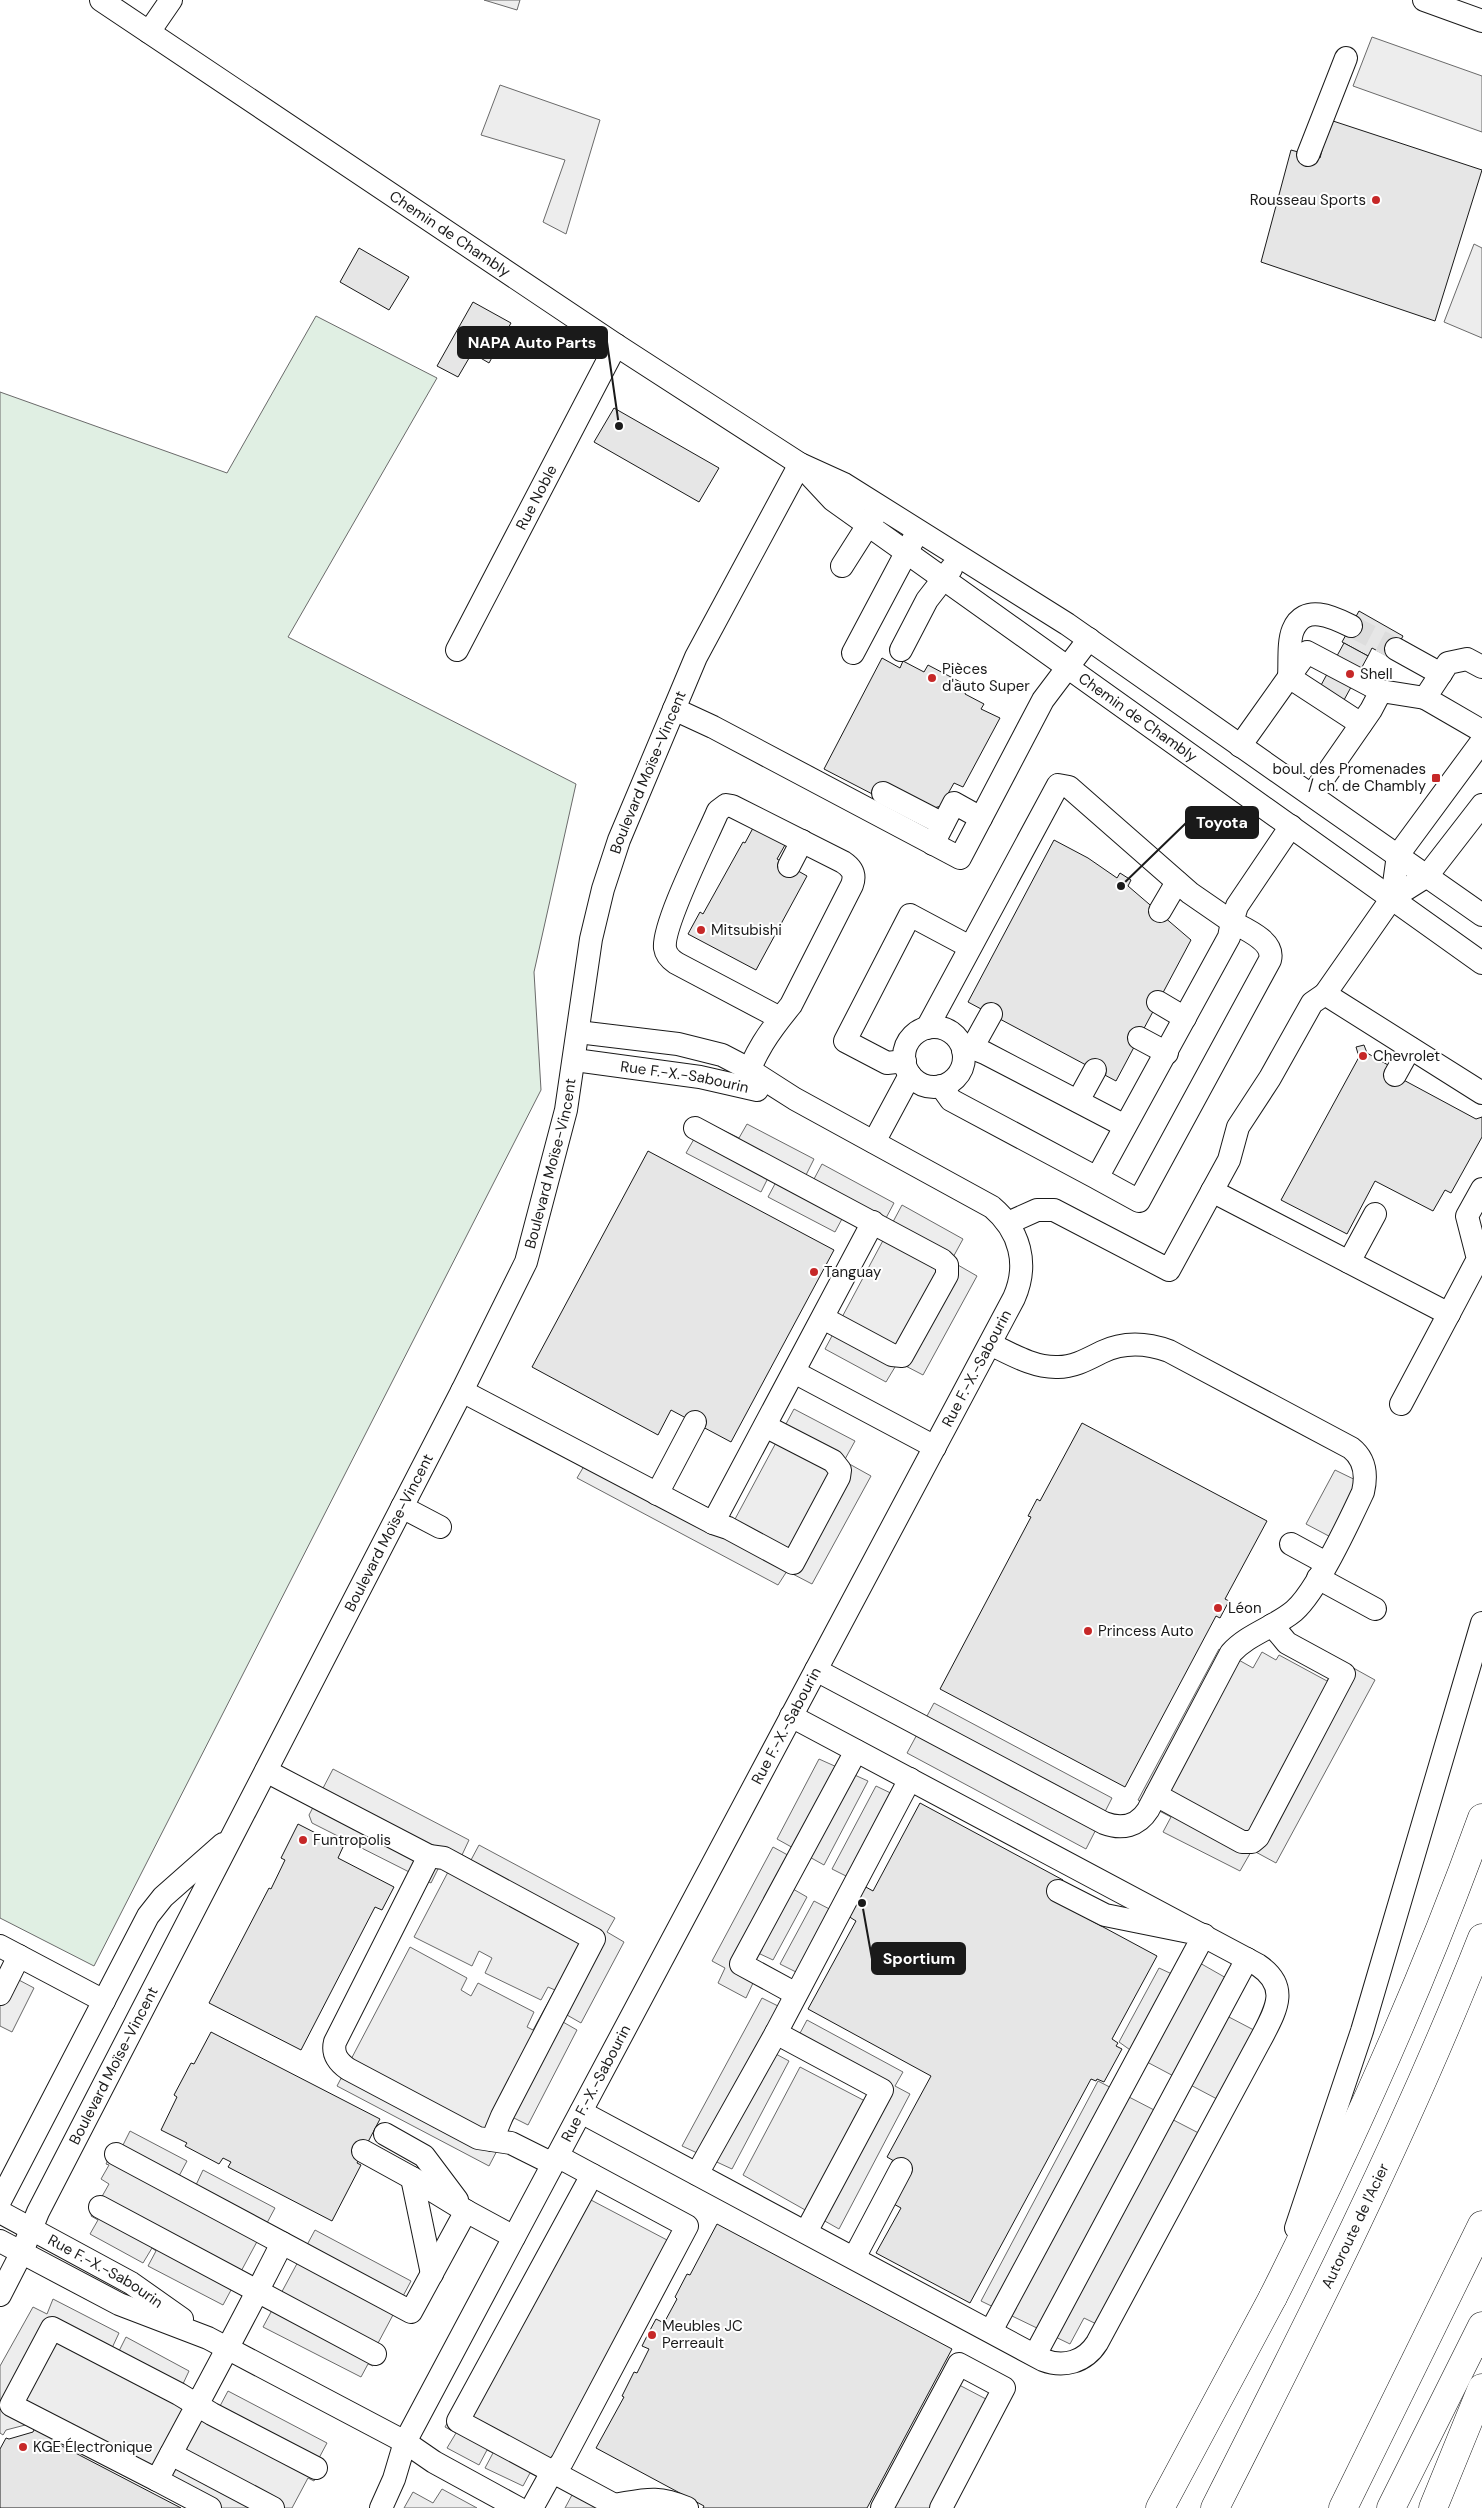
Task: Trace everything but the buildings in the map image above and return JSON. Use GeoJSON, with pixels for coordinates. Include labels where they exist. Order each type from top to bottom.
{"type":"FeatureCollection","features":[{"type":"Feature","properties":{"kind":"main road"},"geometry":{"type":"LineString","coordinates":[[1160,2508],[1273,2298],[1360,2115],[1422,1970],[1482,1818]]}},
{"type":"Feature","properties":{"kind":"main road","name":"Autoroute de l'Acier"},"geometry":{"type":"LineString","coordinates":[[1215,2508],[1368,2200],[1431,2060],[1482,1938]]}},
{"type":"Feature","properties":{"kind":"main road"},"geometry":{"type":"LineString","coordinates":[[1343,2508],[1482,2225]]}},
{"type":"Feature","properties":{"kind":"main road"},"geometry":{"type":"LineString","coordinates":[[1391,2508],[1482,2326]]}},
{"type":"Feature","properties":{"kind":"main road"},"geometry":{"type":"LineString","coordinates":[[1433,2508],[1482,2388]]}},
{"type":"Feature","properties":{"kind":"street","name":"Chemin de Chambly"},"geometry":{"type":"LineString","coordinates":[[101,0],[616,345],[800,464],[833,500],[918,531],[1089,639],[1482,915]]}},
{"type":"Feature","properties":{"kind":"street"},"geometry":{"type":"LineString","coordinates":[[149,32],[171,0]]}},
{"type":"Feature","properties":{"kind":"street"},"geometry":{"type":"LineString","coordinates":[[1424,0],[1482,21]]}},
{"type":"Feature","properties":{"kind":"street"},"geometry":{"type":"LineString","coordinates":[[1308,155],[1346,58]]}},
{"type":"Feature","properties":{"kind":"street","name":"Rue Noble"},"geometry":{"type":"LineString","coordinates":[[457,650],[616,345]]}},
{"type":"Feature","properties":{"kind":"street","name":"Boulevard Moïse-Vincent"},"geometry":{"type":"LineString","coordinates":[[0,2295],[22,2252],[31,2229],[462,1391],[526,1262],[562,1129],[575,1060],[588,955],[603,889],[630,811],[709,633],[800,464]]}},
{"type":"Feature","properties":{"kind":"street","name":"Chemin de Chambly"},"geometry":{"type":"LineString","coordinates":[[874,516],[905,552],[1482,963]]}},
{"type":"Feature","properties":{"kind":"street"},"geometry":{"type":"LineString","coordinates":[[842,566],[874,516]]}},
{"type":"Feature","properties":{"kind":"street"},"geometry":{"type":"LineString","coordinates":[[853,653],[905,552],[918,531]]}},
{"type":"Feature","properties":{"kind":"street"},"geometry":{"type":"LineString","coordinates":[[901,650],[927,600],[960,557]]}},
{"type":"Feature","properties":{"kind":"street"},"geometry":{"type":"LineString","coordinates":[[1289,677],[1292,631],[1297,622],[1308,616],[1323,614],[1351,626]]}},
{"type":"Feature","properties":{"kind":"street"},"geometry":{"type":"LineString","coordinates":[[883,793],[938,834],[960,858],[1043,700],[1089,639]]}},
{"type":"Feature","properties":{"kind":"street"},"geometry":{"type":"LineString","coordinates":[[1396,649],[1441,674]]}},
{"type":"Feature","properties":{"kind":"street"},"geometry":{"type":"LineString","coordinates":[[1240,746],[1308,652],[1382,691],[1425,698],[1482,731]]}},
{"type":"Feature","properties":{"kind":"street"},"geometry":{"type":"LineString","coordinates":[[1425,698],[1448,663],[1467,659],[1482,667]]}},
{"type":"Feature","properties":{"kind":"street"},"geometry":{"type":"LineString","coordinates":[[1289,677],[1361,724]]}},
{"type":"Feature","properties":{"kind":"street"},"geometry":{"type":"LineString","coordinates":[[1312,795],[1382,691]]}},
{"type":"Feature","properties":{"kind":"street"},"geometry":{"type":"LineString","coordinates":[[674,709],[938,834]]}},
{"type":"Feature","properties":{"kind":"street"},"geometry":{"type":"LineString","coordinates":[[1392,898],[1398,855],[1482,741]]}},
{"type":"Feature","properties":{"kind":"street"},"geometry":{"type":"LineString","coordinates":[[927,1028],[1053,790],[1060,784],[1069,787],[1190,893],[1265,942],[1270,952],[1270,960],[1140,1201],[951,1100],[941,1086]]}},
{"type":"Feature","properties":{"kind":"street"},"geometry":{"type":"LineString","coordinates":[[938,834],[954,803],[981,818]]}},
{"type":"Feature","properties":{"kind":"street"},"geometry":{"type":"LineString","coordinates":[[1008,1223],[1037,1210],[1054,1210],[1169,1270],[1229,1160],[1238,1127],[1270,1078],[1312,1003],[1325,994],[1392,898],[1427,876],[1482,805]]}},
{"type":"Feature","properties":{"kind":"street"},"geometry":{"type":"LineString","coordinates":[[746,1078],[764,1038],[791,1005],[854,881],[853,872],[849,866],[732,806],[723,806],[670,922],[664,942],[666,953],[676,963],[780,1018]]}},
{"type":"Feature","properties":{"kind":"street"},"geometry":{"type":"LineString","coordinates":[[1096,1178],[1155,1070],[1167,1053],[1229,937],[1237,906],[1290,826]]}},
{"type":"Feature","properties":{"kind":"street"},"geometry":{"type":"LineString","coordinates":[[789,866],[802,841]]}},
{"type":"Feature","properties":{"kind":"street"},"geometry":{"type":"LineString","coordinates":[[1160,912],[1177,882]]}},
{"type":"Feature","properties":{"kind":"street"},"geometry":{"type":"LineString","coordinates":[[970,947],[910,915],[845,1041],[888,1063],[907,1068],[921,1084],[941,1086],[958,1075],[969,1050],[976,1042],[990,1014]]}},
{"type":"Feature","properties":{"kind":"street"},"geometry":{"type":"LineString","coordinates":[[1325,994],[1482,1093]]}},
{"type":"Feature","properties":{"kind":"street"},"geometry":{"type":"LineString","coordinates":[[1158,1002],[1185,1018]]}},
{"type":"Feature","properties":{"kind":"street"},"geometry":{"type":"LineString","coordinates":[[874,1142],[907,1068],[908,1043],[918,1032],[927,1028],[947,1031],[969,1050],[985,1053],[1125,1126]]}},
{"type":"Feature","properties":{"kind":"street","name":"Rue F.-X.-Sabourin"},"geometry":{"type":"LineString","coordinates":[[405,2442],[990,1344],[1018,1290],[1022,1272],[1019,1244],[1008,1223],[984,1202],[795,1100],[746,1078],[722,1055],[691,1046],[578,1032]]}},
{"type":"Feature","properties":{"kind":"street"},"geometry":{"type":"LineString","coordinates":[[1139,1038],[1167,1053]]}},
{"type":"Feature","properties":{"kind":"street"},"geometry":{"type":"LineString","coordinates":[[1395,1075],[1410,1048]]}},
{"type":"Feature","properties":{"kind":"street","name":"Rue F.-X.-Sabourin"},"geometry":{"type":"LineString","coordinates":[[575,1060],[667,1072],[746,1078]]}},
{"type":"Feature","properties":{"kind":"street"},"geometry":{"type":"LineString","coordinates":[[1078,1102],[1095,1070]]}},
{"type":"Feature","properties":{"kind":"street"},"geometry":{"type":"LineString","coordinates":[[695,1128],[945,1262],[948,1271],[943,1282],[906,1352],[902,1356],[892,1355],[822,1318]]}},
{"type":"Feature","properties":{"kind":"street"},"geometry":{"type":"LineString","coordinates":[[1401,1404],[1478,1259],[1467,1216],[1482,1189]]}},
{"type":"Feature","properties":{"kind":"street"},"geometry":{"type":"LineString","coordinates":[[1212,1191],[1449,1314]]}},
{"type":"Feature","properties":{"kind":"street"},"geometry":{"type":"LineString","coordinates":[[1349,1262],[1375,1214]]}},
{"type":"Feature","properties":{"kind":"street"},"geometry":{"type":"LineString","coordinates":[[713,1523],[873,1222]]}},
{"type":"Feature","properties":{"kind":"street"},"geometry":{"type":"LineString","coordinates":[[816,1670],[1109,1825],[1126,1826],[1137,1822],[1145,1814],[1231,1653],[1238,1645],[1272,1625],[1302,1603],[1322,1570],[1364,1486],[1364,1468],[1358,1455],[1351,1448],[1164,1349],[1143,1345],[1121,1346],[1072,1365],[1054,1367],[1022,1360],[990,1344]]}},
{"type":"Feature","properties":{"kind":"street"},"geometry":{"type":"LineString","coordinates":[[794,1372],[935,1447]]}},
{"type":"Feature","properties":{"kind":"street"},"geometry":{"type":"LineString","coordinates":[[462,1391],[793,1563],[840,1470],[833,1462],[765,1426]]}},
{"type":"Feature","properties":{"kind":"street"},"geometry":{"type":"LineString","coordinates":[[657,1494],[695,1422]]}},
{"type":"Feature","properties":{"kind":"street"},"geometry":{"type":"LineString","coordinates":[[402,1507],[440,1527]]}},
{"type":"Feature","properties":{"kind":"street"},"geometry":{"type":"LineString","coordinates":[[1291,1544],[1322,1570],[1375,1609]]}},
{"type":"Feature","properties":{"kind":"street"},"geometry":{"type":"LineString","coordinates":[[1273,2298],[1362,2032],[1482,1623]]}},
{"type":"Feature","properties":{"kind":"street"},"geometry":{"type":"LineString","coordinates":[[1156,1795],[1242,1842],[1252,1842],[1258,1837],[1344,1674],[1287,1643],[1272,1625]]}},
{"type":"Feature","properties":{"kind":"street"},"geometry":{"type":"LineString","coordinates":[[581,2112],[1035,2355],[1050,2362],[1063,2364],[1083,2358],[1094,2349],[1263,2035],[1276,2009],[1277,1990],[1269,1973],[1247,1958],[791,1716]]}},
{"type":"Feature","properties":{"kind":"street"},"geometry":{"type":"LineString","coordinates":[[796,1994],[741,1964],[856,1750]]}},
{"type":"Feature","properties":{"kind":"street"},"geometry":{"type":"LineString","coordinates":[[266,1771],[429,1856],[444,1858],[594,1939],[502,2116],[492,2140]]}},
{"type":"Feature","properties":{"kind":"street"},"geometry":{"type":"LineString","coordinates":[[697,2174],[776,2033],[910,1779]]}},
{"type":"Feature","properties":{"kind":"street","name":"Boulevard Moïse-Vincent"},"geometry":{"type":"LineString","coordinates":[[0,2201],[153,1908],[231,1837]]}},
{"type":"Feature","properties":{"kind":"street"},"geometry":{"type":"LineString","coordinates":[[429,1856],[335,2042],[334,2054],[342,2065],[348,2069],[478,2138],[511,2143],[592,2175],[686,2226],[569,2448],[532,2508]]}},
{"type":"Feature","properties":{"kind":"street"},"geometry":{"type":"LineString","coordinates":[[1058,1891],[1105,1915],[1204,1936]]}},
{"type":"Feature","properties":{"kind":"street"},"geometry":{"type":"LineString","coordinates":[[991,2331],[1204,1936]]}},
{"type":"Feature","properties":{"kind":"street"},"geometry":{"type":"LineString","coordinates":[[0,1994],[10,1951],[104,2001]]}},
{"type":"Feature","properties":{"kind":"street"},"geometry":{"type":"LineString","coordinates":[[1035,2355],[1247,1958]]}},
{"type":"Feature","properties":{"kind":"street"},"geometry":{"type":"LineString","coordinates":[[776,2033],[882,2090],[806,2232]]}},
{"type":"Feature","properties":{"kind":"street"},"geometry":{"type":"LineString","coordinates":[[385,2134],[424,2156],[466,2211]]}},
{"type":"Feature","properties":{"kind":"street"},"geometry":{"type":"LineString","coordinates":[[363,2151],[514,2237]]}},
{"type":"Feature","properties":{"kind":"street"},"geometry":{"type":"LineString","coordinates":[[116,2154],[411,2312],[466,2211]]}},
{"type":"Feature","properties":{"kind":"street"},"geometry":{"type":"LineString","coordinates":[[854,2258],[901,2169]]}},
{"type":"Feature","properties":{"kind":"street"},"geometry":{"type":"LineString","coordinates":[[592,2175],[458,2421],[617,2506],[662,2499],[687,2508]]}},
{"type":"Feature","properties":{"kind":"street"},"geometry":{"type":"LineString","coordinates":[[412,2178],[432,2274]]}},
{"type":"Feature","properties":{"kind":"street"},"geometry":{"type":"LineString","coordinates":[[100,2207],[375,2354]]}},
{"type":"Feature","properties":{"kind":"street","name":"Rue F.-X.-Sabourin"},"geometry":{"type":"LineString","coordinates":[[0,2212],[131,2283],[208,2338]]}},
{"type":"Feature","properties":{"kind":"street","name":"Rue F.-X.-Sabourin"},"geometry":{"type":"LineString","coordinates":[[0,2241],[119,2304],[208,2338],[228,2348],[405,2442],[434,2462],[518,2508]]}},
{"type":"Feature","properties":{"kind":"street"},"geometry":{"type":"LineString","coordinates":[[157,2480],[282,2243]]}},
{"type":"Feature","properties":{"kind":"street"},"geometry":{"type":"LineString","coordinates":[[227,2484],[212,2508],[11,2405],[52,2328],[316,2468]]}},
{"type":"Feature","properties":{"kind":"street"},"geometry":{"type":"LineString","coordinates":[[882,2508],[959,2364],[1004,2388],[941,2508]]}},
{"type":"Feature","properties":{"kind":"street"},"geometry":{"type":"LineString","coordinates":[[381,2508],[394,2479],[405,2442]]}},
{"type":"Feature","properties":{"kind":"street"},"geometry":{"type":"LineString","coordinates":[[170,2454],[273,2508]]}},
{"type":"Feature","properties":{"kind":"green space"},"geometry":{"type":"Polygon","coordinates":[[[316,316],[437,378],[288,637],[576,784],[534,972],[541,1090],[94,1966],[0,1918],[0,392],[227,473],[316,316]]]}},
{"type":"Feature","properties":{"kind":"shaded area"},"geometry":{"type":"Polygon","coordinates":[[[484,0],[520,0],[517,10],[484,0]]]}},
{"type":"Feature","properties":{"kind":"shaded area"},"geometry":{"type":"Polygon","coordinates":[[[1372,37],[1482,76],[1482,132],[1353,86],[1372,37]]]}},
{"type":"Feature","properties":{"kind":"shaded area"},"geometry":{"type":"Polygon","coordinates":[[[500,85],[600,120],[566,234],[543,222],[565,160],[481,135],[500,85]]]}},
{"type":"Feature","properties":{"kind":"shaded area"},"geometry":{"type":"Polygon","coordinates":[[[1474,244],[1482,248],[1482,338],[1444,322],[1474,244]]]}},
{"type":"Feature","properties":{"kind":"shaded area"},"geometry":{"type":"Polygon","coordinates":[[[698,1118],[739,1138],[747,1124],[814,1159],[806,1175],[814,1179],[822,1164],[894,1203],[877,1235],[843,1217],[835,1232],[768,1197],[776,1182],[768,1178],[761,1192],[686,1153],[694,1139],[698,1118]]]}},
{"type":"Feature","properties":{"kind":"shaded area"},"geometry":{"type":"Polygon","coordinates":[[[902,1205],[963,1239],[951,1261],[977,1276],[923,1375],[898,1362],[886,1382],[825,1349],[902,1205]]]}},
{"type":"Feature","properties":{"kind":"shaded area"},"geometry":{"type":"Polygon","coordinates":[[[794,1409],[855,1441],[844,1461],[871,1476],[812,1584],[787,1571],[778,1585],[577,1478],[594,1449],[734,1521],[794,1409]]]}},
{"type":"Feature","properties":{"kind":"shaded area"},"geometry":{"type":"Polygon","coordinates":[[[1335,1470],[1372,1488],[1342,1543],[1306,1524],[1335,1470]]]}},
{"type":"Feature","properties":{"kind":"shaded area"},"geometry":{"type":"Polygon","coordinates":[[[1219,1649],[1253,1668],[1262,1652],[1276,1660],[1279,1655],[1327,1681],[1339,1660],[1375,1680],[1276,1863],[1252,1850],[1240,1871],[1163,1832],[1171,1817],[1138,1800],[1219,1649]]]}},
{"type":"Feature","properties":{"kind":"shaded area"},"geometry":{"type":"Polygon","coordinates":[[[934,1703],[1112,1798],[1086,1849],[907,1753],[934,1703]]]}},
{"type":"Feature","properties":{"kind":"shaded area"},"geometry":{"type":"Polygon","coordinates":[[[819,1759],[868,1781],[824,1865],[777,1839],[819,1759]]]}},
{"type":"Feature","properties":{"kind":"shaded area"},"geometry":{"type":"Polygon","coordinates":[[[333,1769],[469,1840],[462,1855],[471,1860],[479,1845],[615,1918],[607,1932],[624,1942],[581,2023],[567,2015],[563,2022],[577,2030],[528,2125],[514,2118],[489,2166],[337,2086],[410,1947],[467,1978],[461,1990],[471,1996],[478,1983],[534,2012],[527,2027],[533,2030],[555,1990],[548,1987],[541,2000],[485,1973],[492,1958],[479,1951],[472,1966],[414,1937],[448,1872],[439,1867],[431,1883],[312,1823],[309,1815],[333,1769]]]}},
{"type":"Feature","properties":{"kind":"shaded area"},"geometry":{"type":"Polygon","coordinates":[[[876,1786],[901,1798],[858,1882],[832,1869],[876,1786]]]}},
{"type":"Feature","properties":{"kind":"shaded area"},"geometry":{"type":"Polygon","coordinates":[[[773,1847],[806,1865],[793,1889],[807,1897],[773,1960],[758,1953],[753,1962],[761,1966],[746,1998],[718,1983],[725,1968],[712,1961],[773,1847]]]}},
{"type":"Feature","properties":{"kind":"shaded area"},"geometry":{"type":"Polygon","coordinates":[[[814,1901],[841,1915],[808,1978],[780,1964],[814,1901]]]}},
{"type":"Feature","properties":{"kind":"shaded area"},"geometry":{"type":"Polygon","coordinates":[[[1184,1954],[1242,1987],[1227,2016],[1271,2039],[1234,2108],[1147,2062],[1119,2042],[1159,1968],[1172,1974],[1184,1954]]]}},
{"type":"Feature","properties":{"kind":"shaded area"},"geometry":{"type":"Polygon","coordinates":[[[0,1970],[34,1988],[12,2032],[0,2026],[0,1970]]]}},
{"type":"Feature","properties":{"kind":"shaded area"},"geometry":{"type":"Polygon","coordinates":[[[762,1998],[794,2014],[774,2053],[789,2061],[732,2169],[682,2146],[762,1998]]]}},
{"type":"Feature","properties":{"kind":"shaded area"},"geometry":{"type":"Polygon","coordinates":[[[807,2020],[903,2072],[895,2086],[910,2094],[839,2229],[743,2175],[800,2067],[865,2101],[869,2095],[790,2052],[807,2020]]]}},
{"type":"Feature","properties":{"kind":"shaded area"},"geometry":{"type":"Polygon","coordinates":[[[1098,2081],[1216,2142],[1113,2332],[1084,2318],[1070,2344],[981,2301],[1098,2081]]]}},
{"type":"Feature","properties":{"kind":"shaded area"},"geometry":{"type":"Polygon","coordinates":[[[130,2131],[187,2161],[179,2176],[196,2185],[203,2170],[275,2208],[223,2305],[148,2266],[156,2251],[152,2248],[143,2263],[90,2234],[98,2220],[91,2216],[109,2184],[101,2179],[109,2165],[106,2164],[116,2144],[122,2147],[130,2131]]]}},
{"type":"Feature","properties":{"kind":"shaded area"},"geometry":{"type":"Polygon","coordinates":[[[572,2190],[686,2250],[560,2488],[530,2473],[523,2486],[485,2468],[493,2453],[487,2450],[479,2465],[447,2448],[456,2433],[445,2427],[572,2190]]]}},
{"type":"Feature","properties":{"kind":"shaded area"},"geometry":{"type":"Polygon","coordinates":[[[315,2230],[411,2281],[377,2345],[382,2347],[373,2366],[368,2364],[361,2377],[263,2327],[315,2230]]]}},
{"type":"Feature","properties":{"kind":"shaded area"},"geometry":{"type":"Polygon","coordinates":[[[53,2299],[119,2333],[112,2348],[119,2351],[126,2337],[189,2371],[182,2386],[220,2406],[228,2391],[327,2443],[319,2458],[324,2461],[314,2481],[308,2478],[292,2508],[189,2508],[33,2423],[6,2430],[3,2435],[0,2433],[0,2366],[33,2307],[47,2314],[53,2299]]]}},
{"type":"Feature","properties":{"kind":"shaded area"},"geometry":{"type":"Polygon","coordinates":[[[942,2376],[1005,2409],[952,2508],[872,2508],[942,2376]]]}},
{"type":"Feature","properties":{"kind":"shaded area"},"geometry":{"type":"Polygon","coordinates":[[[580,2480],[632,2508],[565,2508],[580,2480]]]}},
{"type":"Feature","properties":{"kind":"shaded area"},"geometry":{"type":"Polygon","coordinates":[[[442,2489],[477,2508],[404,2508],[413,2492],[433,2503],[442,2489]]]}},
{"type":"Feature","properties":{"kind":"tunnel"},"geometry":{"type":"LineString","coordinates":[[1351,626],[1396,649]]}},
{"type":"Feature","properties":{"kind":"place","name":"Rousseau Sports"},"geometry":{"type":"Point","coordinates":[1376,200]}},
{"type":"Feature","properties":{"kind":"place","name":"NAPA Auto Parts"},"geometry":{"type":"Point","coordinates":[619,426]}},
{"type":"Feature","properties":{"kind":"place","name":"Shell"},"geometry":{"type":"Point","coordinates":[1350,674]}},
{"type":"Feature","properties":{"kind":"place","name":"Pièces d'auto Super"},"geometry":{"type":"Point","coordinates":[932,678]}},
{"type":"Feature","properties":{"kind":"place","name":"boul. des Promenades / ch. de Chambly"},"geometry":{"type":"Point","coordinates":[1436,778]}},
{"type":"Feature","properties":{"kind":"place","name":"Toyota"},"geometry":{"type":"Point","coordinates":[1121,886]}},
{"type":"Feature","properties":{"kind":"place","name":"Mitsubishi"},"geometry":{"type":"Point","coordinates":[701,930]}},
{"type":"Feature","properties":{"kind":"place","name":"Chevrolet"},"geometry":{"type":"Point","coordinates":[1363,1056]}},
{"type":"Feature","properties":{"kind":"place","name":"Tanguay"},"geometry":{"type":"Point","coordinates":[814,1272]}},
{"type":"Feature","properties":{"kind":"place","name":"Léon"},"geometry":{"type":"Point","coordinates":[1218,1608]}},
{"type":"Feature","properties":{"kind":"place","name":"Princess Auto"},"geometry":{"type":"Point","coordinates":[1088,1631]}},
{"type":"Feature","properties":{"kind":"place","name":"Funtropolis"},"geometry":{"type":"Point","coordinates":[303,1840]}},
{"type":"Feature","properties":{"kind":"place","name":"Sportium"},"geometry":{"type":"Point","coordinates":[862,1903]}},
{"type":"Feature","properties":{"kind":"place","name":"Meubles JC Perreault"},"geometry":{"type":"Point","coordinates":[652,2335]}},
{"type":"Feature","properties":{"kind":"place","name":"KGE Électronique"},"geometry":{"type":"Point","coordinates":[23,2447]}}]}
